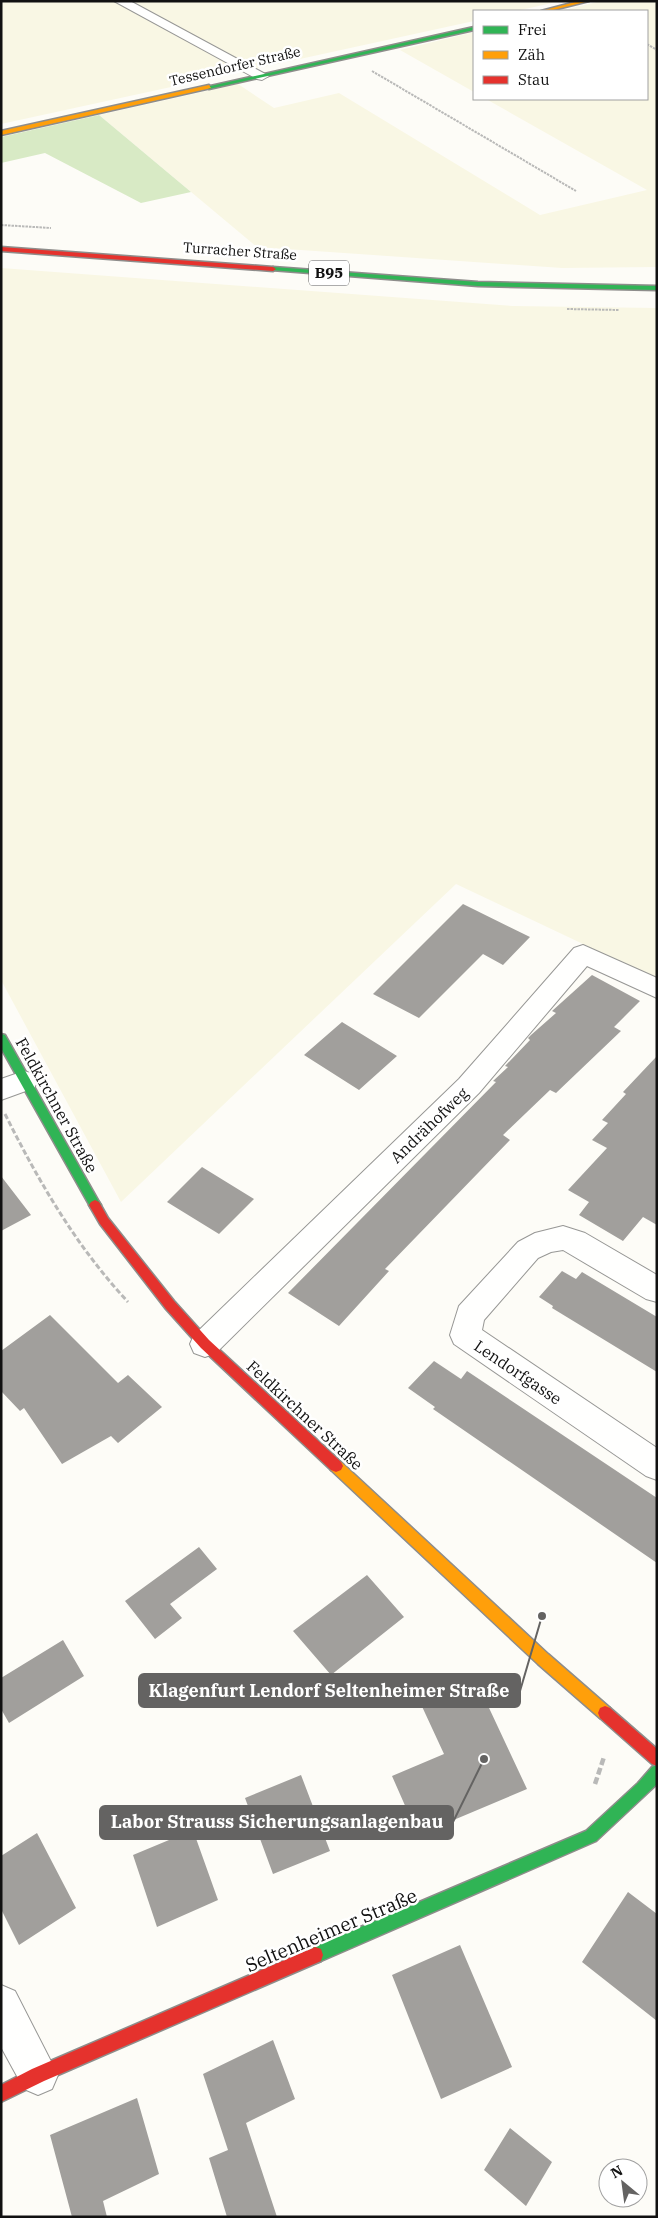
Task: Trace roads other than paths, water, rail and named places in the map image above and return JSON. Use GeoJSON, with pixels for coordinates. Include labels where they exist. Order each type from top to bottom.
{"type":"FeatureCollection","features":[{"type":"Feature","properties":{"kind":"main road"},"geometry":{"type":"LineString","coordinates":[[548,10],[587,1]]}},
{"type":"Feature","properties":{"kind":"main road","name":"Tessendorfer Straße"},"geometry":{"type":"LineString","coordinates":[[1,134],[473,28]]}},
{"type":"Feature","properties":{"kind":"main road","name":"Turracher Straße"},"geometry":{"type":"LineString","coordinates":[[1,249],[478,284],[657,288]]}},
{"type":"Feature","properties":{"kind":"main road","name":"Feldkirchner Straße"},"geometry":{"type":"LineString","coordinates":[[1,1038],[12,1086],[104,1221],[170,1305],[205,1344],[543,1659],[657,1759]]}},
{"type":"Feature","properties":{"kind":"main road","name":"Seltenheimer Straße"},"geometry":{"type":"LineString","coordinates":[[1,2094],[38,2075],[591,1836],[643,1788],[657,1772]]}},
{"type":"Feature","properties":{"kind":"street"},"geometry":{"type":"LineString","coordinates":[[120,1],[262,76]]}},
{"type":"Feature","properties":{"kind":"street","name":"Andrähofweg"},"geometry":{"type":"LineString","coordinates":[[205,1344],[469,1086],[583,954],[657,989]]}},
{"type":"Feature","properties":{"kind":"street","name":"Lendorfgasse"},"geometry":{"type":"LineString","coordinates":[[657,1290],[575,1242],[562,1238],[545,1241],[528,1250],[470,1315],[465,1335],[657,1466]]}},
{"type":"Feature","properties":{"kind":"street"},"geometry":{"type":"LineString","coordinates":[[1,2005],[38,2075]]}},
{"type":"Feature","properties":{"kind":"place","name":"Klagenfurt Lendorf Seltenheimer Straße"},"geometry":{"type":"Point","coordinates":[542,1616]}},
{"type":"Feature","properties":{"kind":"place","name":"Labor Strauss Sicherungsanlagenbau"},"geometry":{"type":"Point","coordinates":[484,1759]}}]}
